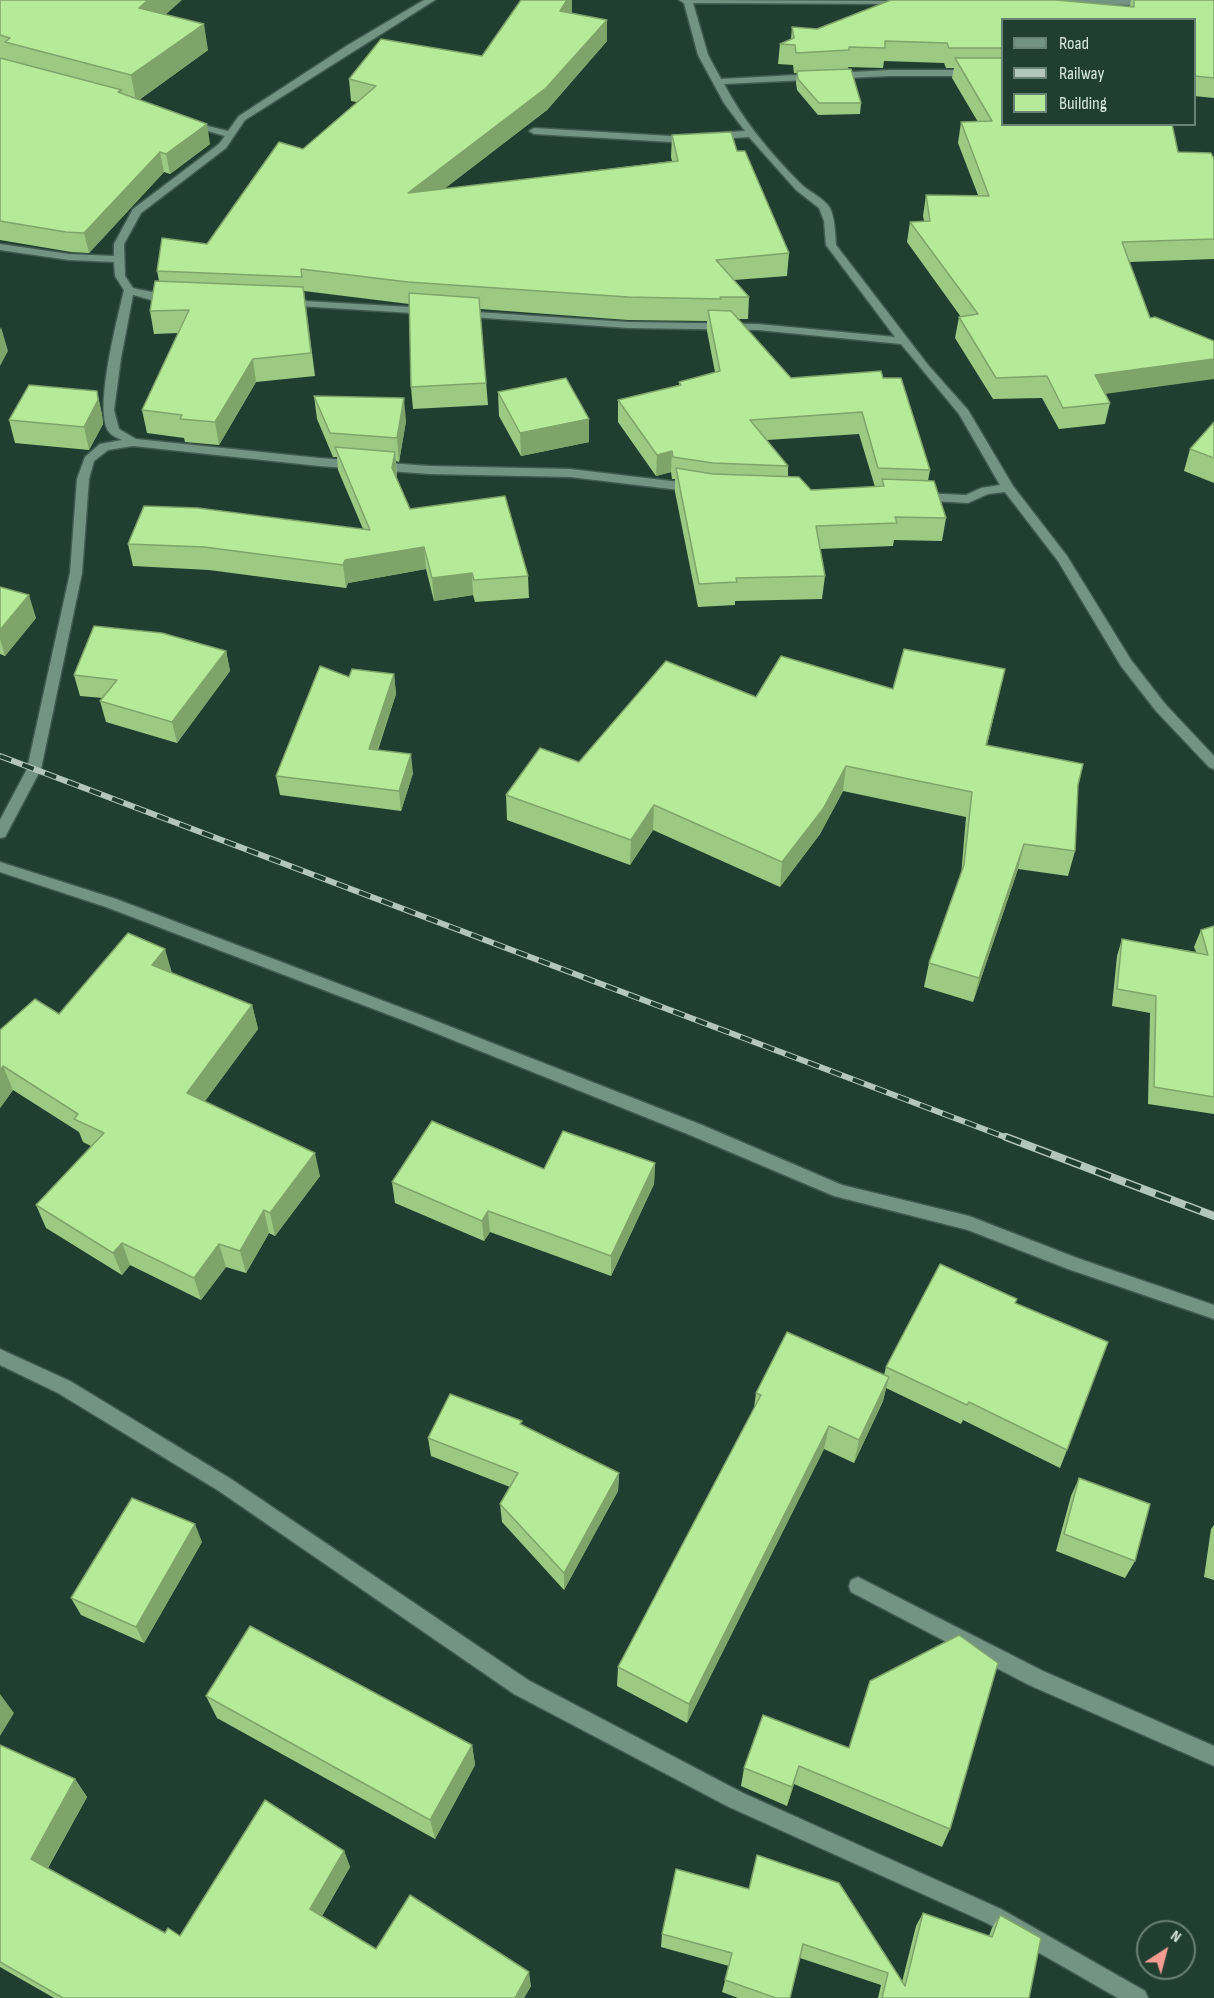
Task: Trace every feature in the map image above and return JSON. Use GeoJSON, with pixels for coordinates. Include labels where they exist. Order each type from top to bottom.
{"type":"FeatureCollection","features":[{"type":"Feature","properties":{"kind":"street"},"geometry":{"type":"LineString","coordinates":[[180,299],[157,298],[129,290],[120,276],[119,244],[137,211],[223,146],[242,118],[351,47],[430,0]]}},
{"type":"Feature","properties":{"kind":"street"},"geometry":{"type":"LineString","coordinates":[[915,1],[687,0],[703,55],[717,82],[752,134],[800,188],[824,207],[829,221],[831,245],[904,341],[964,412],[1008,488],[1063,559],[1125,663],[1161,708],[1214,764]]}},
{"type":"Feature","properties":{"kind":"street"},"geometry":{"type":"LineString","coordinates":[[1047,1],[1167,2]]}},
{"type":"Feature","properties":{"kind":"street"},"geometry":{"type":"LineString","coordinates":[[717,82],[889,73],[1001,73]]}},
{"type":"Feature","properties":{"kind":"street"},"geometry":{"type":"LineString","coordinates":[[176,119],[231,135]]}},
{"type":"Feature","properties":{"kind":"street"},"geometry":{"type":"LineString","coordinates":[[534,131],[671,139],[752,134]]}},
{"type":"Feature","properties":{"kind":"street"},"geometry":{"type":"LineString","coordinates":[[0,247],[69,257],[118,259]]}},
{"type":"Feature","properties":{"kind":"street"},"geometry":{"type":"LineString","coordinates":[[129,290],[115,358],[108,410],[114,431],[133,442]]}},
{"type":"Feature","properties":{"kind":"street"},"geometry":{"type":"LineString","coordinates":[[269,302],[628,325],[758,327],[904,341]]}},
{"type":"Feature","properties":{"kind":"street"},"geometry":{"type":"LineString","coordinates":[[0,833],[34,769],[76,573],[82,479],[89,460],[104,447],[133,442],[419,470],[570,473],[712,491]]}},
{"type":"Feature","properties":{"kind":"street"},"geometry":{"type":"LineString","coordinates":[[909,496],[968,499],[985,490],[1008,488]]}},
{"type":"Feature","properties":{"kind":"street"},"geometry":{"type":"LineString","coordinates":[[0,867],[111,903],[418,1020],[696,1130],[840,1191],[969,1223],[1074,1264],[1214,1312]]}},
{"type":"Feature","properties":{"kind":"street"},"geometry":{"type":"LineString","coordinates":[[0,1357],[64,1387],[225,1485],[521,1687],[736,1800],[994,1916],[1138,1998]]}},
{"type":"Feature","properties":{"kind":"street"},"geometry":{"type":"LineString","coordinates":[[858,1586],[1036,1678],[1214,1756]]}},
{"type":"Feature","properties":{"kind":"building"},"geometry":{"type":"Polygon","coordinates":[[[0,0],[148,0],[139,8],[204,24],[131,75],[5,42],[10,38],[0,35],[0,0]]]}},
{"type":"Feature","properties":{"kind":"building"},"geometry":{"type":"Polygon","coordinates":[[[521,0],[567,0],[560,11],[607,20],[546,88],[408,193],[678,161],[672,135],[731,132],[737,151],[745,151],[789,253],[716,260],[749,297],[720,297],[721,299],[628,297],[408,282],[301,269],[302,277],[157,271],[162,238],[207,244],[279,142],[303,149],[376,86],[349,79],[381,39],[482,56],[521,0]]]}},
{"type":"Feature","properties":{"kind":"building"},"geometry":{"type":"Polygon","coordinates":[[[891,0],[1056,0],[1134,7],[1134,0],[1214,0],[1214,78],[1196,76],[1196,18],[1001,18],[1001,48],[949,48],[947,43],[885,41],[885,48],[849,47],[849,50],[796,53],[795,45],[780,44],[794,38],[792,27],[817,29],[891,0]]]}},
{"type":"Feature","properties":{"kind":"building"},"geometry":{"type":"Polygon","coordinates":[[[0,58],[122,90],[118,92],[207,124],[166,154],[160,152],[84,233],[0,221],[0,58]]]}},
{"type":"Feature","properties":{"kind":"building"},"geometry":{"type":"Polygon","coordinates":[[[955,58],[1001,58],[1001,126],[1172,126],[1178,152],[1211,153],[1214,159],[1214,239],[1122,242],[1150,318],[1155,317],[1214,341],[1214,359],[1095,375],[1110,403],[1063,408],[1047,376],[996,378],[959,317],[978,314],[910,222],[930,221],[926,195],[989,196],[961,122],[992,121],[955,58]]]}},
{"type":"Feature","properties":{"kind":"building"},"geometry":{"type":"Polygon","coordinates":[[[851,69],[861,103],[819,103],[798,79],[797,71],[851,69]]]}},
{"type":"Feature","properties":{"kind":"building"},"geometry":{"type":"Polygon","coordinates":[[[155,281],[303,287],[311,353],[253,359],[215,422],[180,419],[182,415],[142,410],[189,310],[150,311],[155,281]]]}},
{"type":"Feature","properties":{"kind":"building"},"geometry":{"type":"Polygon","coordinates":[[[409,293],[479,298],[486,383],[411,387],[409,293]]]}},
{"type":"Feature","properties":{"kind":"building"},"geometry":{"type":"Polygon","coordinates":[[[708,310],[731,311],[791,378],[881,371],[883,378],[901,378],[930,470],[878,468],[862,412],[750,420],[788,466],[713,463],[673,457],[672,451],[657,455],[618,400],[681,385],[679,382],[720,371],[708,310]]]}},
{"type":"Feature","properties":{"kind":"building"},"geometry":{"type":"Polygon","coordinates":[[[566,378],[589,419],[520,433],[498,392],[566,378]]]}},
{"type":"Feature","properties":{"kind":"building"},"geometry":{"type":"Polygon","coordinates":[[[29,385],[97,391],[98,400],[84,427],[9,420],[29,385]]]}},
{"type":"Feature","properties":{"kind":"building"},"geometry":{"type":"Polygon","coordinates":[[[314,396],[404,398],[397,438],[330,433],[314,396]]]}},
{"type":"Feature","properties":{"kind":"building"},"geometry":{"type":"Polygon","coordinates":[[[1214,422],[1214,458],[1190,449],[1214,422]]]}},
{"type":"Feature","properties":{"kind":"building"},"geometry":{"type":"Polygon","coordinates":[[[335,447],[395,452],[392,468],[410,509],[505,496],[528,576],[474,580],[472,573],[432,578],[424,547],[345,560],[343,565],[204,547],[128,544],[144,506],[198,508],[370,530],[335,447]]]}},
{"type":"Feature","properties":{"kind":"building"},"geometry":{"type":"Polygon","coordinates":[[[676,468],[713,474],[799,477],[811,490],[884,486],[882,479],[934,481],[946,518],[895,517],[897,523],[816,526],[825,576],[736,578],[737,582],[699,584],[676,468]]]}},
{"type":"Feature","properties":{"kind":"building"},"geometry":{"type":"Polygon","coordinates":[[[0,587],[29,595],[0,630],[0,587]]]}},
{"type":"Feature","properties":{"kind":"building"},"geometry":{"type":"Polygon","coordinates":[[[94,626],[162,633],[226,651],[172,722],[100,701],[117,680],[74,675],[94,626]]]}},
{"type":"Feature","properties":{"kind":"building"},"geometry":{"type":"Polygon","coordinates":[[[904,649],[1005,669],[986,745],[1083,764],[1078,785],[1075,851],[1024,844],[979,978],[929,963],[964,865],[972,792],[846,766],[823,809],[782,862],[654,805],[631,840],[506,795],[540,748],[579,762],[666,661],[756,697],[781,656],[893,689],[904,649]]]}},
{"type":"Feature","properties":{"kind":"building"},"geometry":{"type":"Polygon","coordinates":[[[320,666],[349,677],[352,669],[394,674],[369,749],[411,754],[399,791],[276,776],[320,666]]]}},
{"type":"Feature","properties":{"kind":"building"},"geometry":{"type":"Polygon","coordinates":[[[1214,926],[1214,1097],[1154,1087],[1156,996],[1117,989],[1122,939],[1208,955],[1201,930],[1214,926]]]}},
{"type":"Feature","properties":{"kind":"building"},"geometry":{"type":"Polygon","coordinates":[[[128,933],[165,949],[152,965],[252,1005],[187,1093],[315,1153],[270,1213],[264,1210],[240,1251],[219,1244],[194,1278],[122,1243],[113,1253],[36,1205],[104,1133],[74,1119],[78,1114],[3,1066],[0,1071],[0,1030],[35,999],[59,1014],[128,933]]]}},
{"type":"Feature","properties":{"kind":"building"},"geometry":{"type":"Polygon","coordinates":[[[432,1121],[544,1169],[563,1131],[655,1163],[611,1256],[488,1211],[482,1221],[392,1182],[432,1121]]]}},
{"type":"Feature","properties":{"kind":"building"},"geometry":{"type":"Polygon","coordinates":[[[940,1264],[1017,1299],[1015,1303],[1108,1342],[1067,1450],[969,1402],[967,1405],[886,1367],[940,1264]]]}},
{"type":"Feature","properties":{"kind":"building"},"geometry":{"type":"Polygon","coordinates":[[[787,1332],[889,1377],[859,1440],[829,1426],[689,1704],[618,1667],[761,1395],[756,1393],[787,1332]]]}},
{"type":"Feature","properties":{"kind":"building"},"geometry":{"type":"Polygon","coordinates":[[[450,1394],[522,1421],[520,1424],[619,1473],[564,1573],[500,1504],[518,1473],[428,1438],[450,1394]]]}},
{"type":"Feature","properties":{"kind":"building"},"geometry":{"type":"Polygon","coordinates":[[[1079,1478],[1150,1504],[1135,1561],[1064,1534],[1079,1478]]]}},
{"type":"Feature","properties":{"kind":"building"},"geometry":{"type":"Polygon","coordinates":[[[132,1498],[195,1524],[136,1627],[71,1598],[132,1498]]]}},
{"type":"Feature","properties":{"kind":"building"},"geometry":{"type":"Polygon","coordinates":[[[250,1626],[472,1745],[430,1820],[206,1696],[250,1626]]]}},
{"type":"Feature","properties":{"kind":"building"},"geometry":{"type":"Polygon","coordinates":[[[959,1635],[998,1663],[950,1829],[799,1766],[792,1787],[744,1768],[763,1715],[849,1748],[870,1681],[959,1635]]]}},
{"type":"Feature","properties":{"kind":"building"},"geometry":{"type":"Polygon","coordinates":[[[0,1745],[75,1779],[31,1859],[165,1933],[168,1928],[180,1936],[265,1800],[344,1851],[310,1909],[376,1949],[410,1895],[529,1972],[515,1998],[63,1998],[0,1962],[0,1745]]]}},
{"type":"Feature","properties":{"kind":"building"},"geometry":{"type":"Polygon","coordinates":[[[757,1855],[839,1883],[905,1986],[923,1913],[992,1937],[1000,1915],[1041,1938],[1029,1998],[882,1998],[888,1973],[803,1944],[790,1998],[776,1998],[725,1980],[732,1953],[662,1934],[676,1869],[749,1889],[757,1855]]]}},
{"type":"Feature","properties":{"kind":"railway"},"geometry":{"type":"LineString","coordinates":[[0,756],[1010,1139]]}},
{"type":"Feature","properties":{"kind":"railway"},"geometry":{"type":"LineString","coordinates":[[1006,1137],[1214,1216]]}}]}
